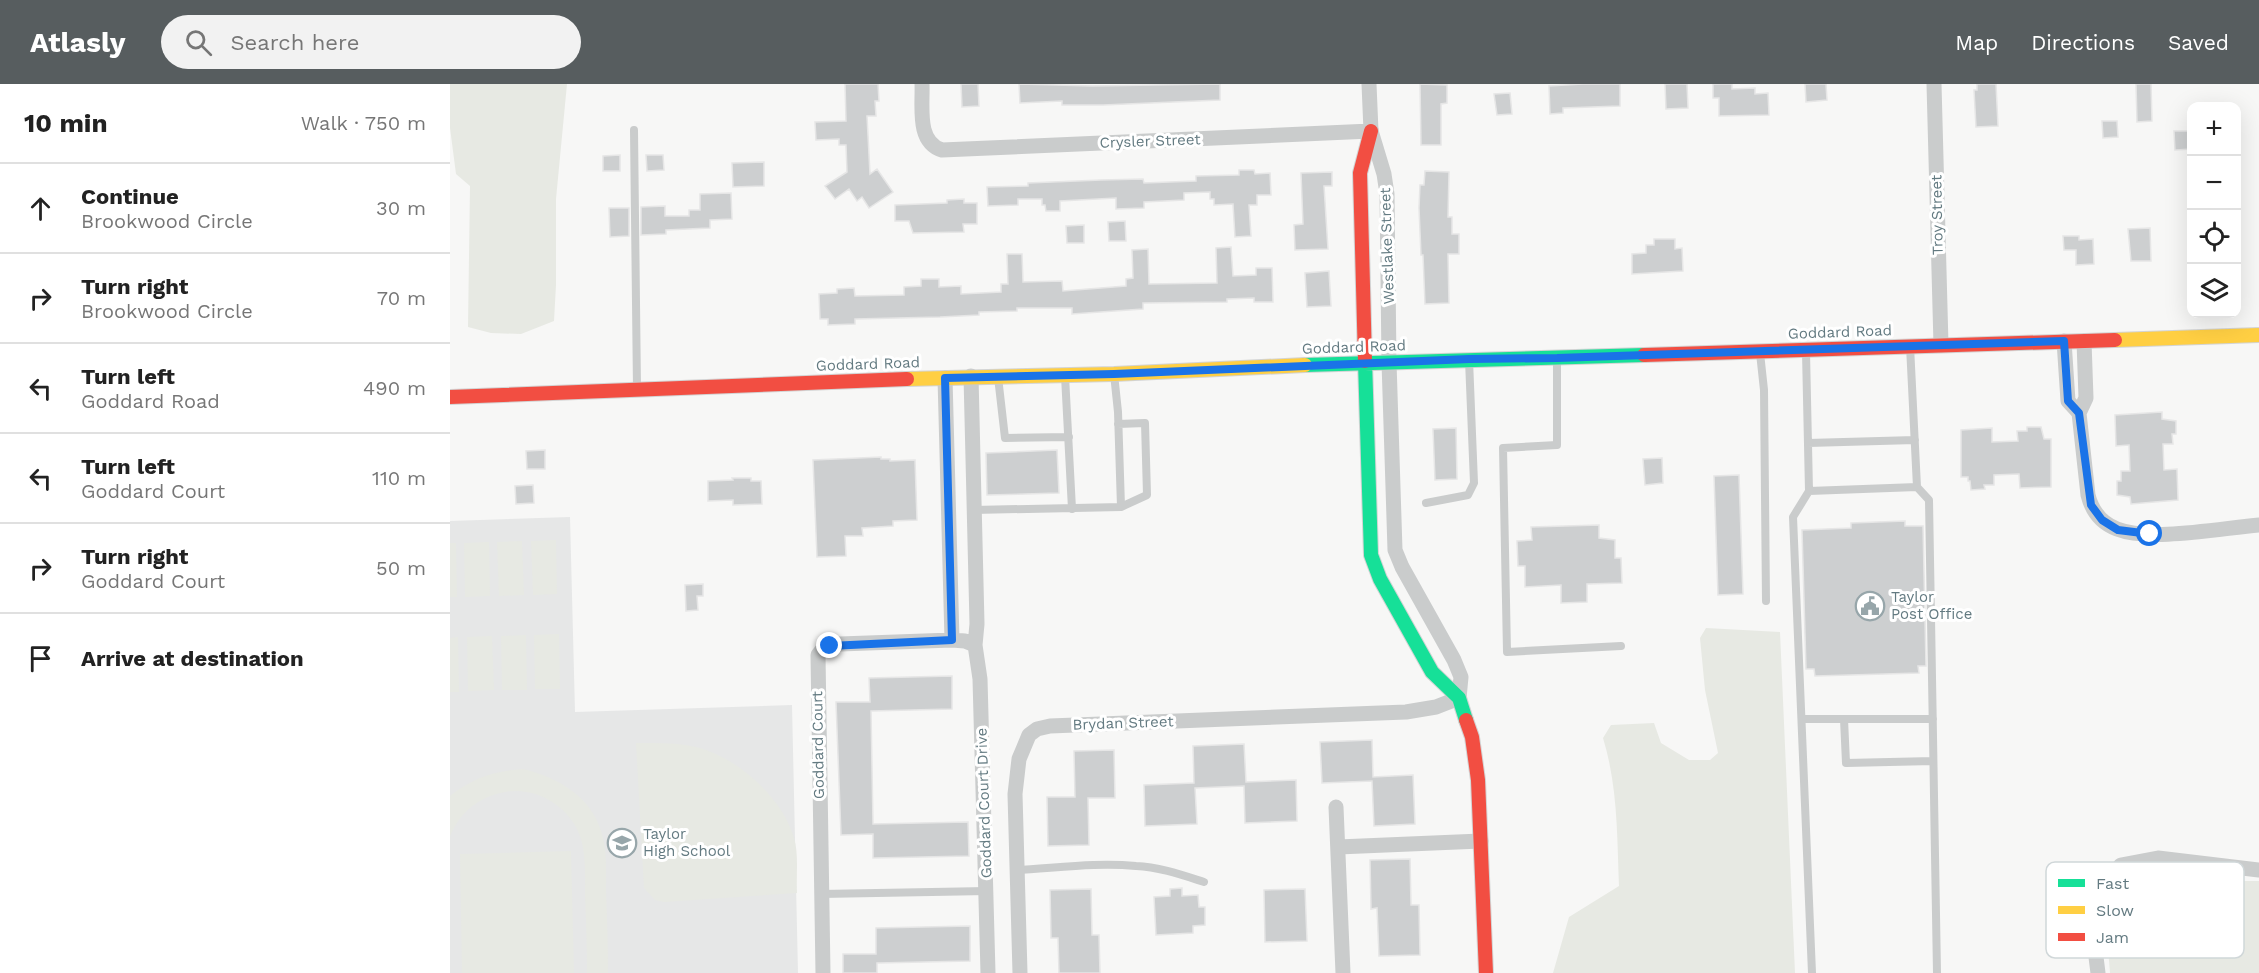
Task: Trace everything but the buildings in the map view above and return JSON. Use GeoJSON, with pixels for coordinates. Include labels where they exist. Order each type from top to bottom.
{"type":"FeatureCollection","features":[{"type":"Feature","properties":{"kind":"main road","name":"Westlake Street"},"geometry":{"type":"LineString","coordinates":[[1365,363],[1360,173],[1371,131]]}},
{"type":"Feature","properties":{"kind":"main road","name":"Goddard Road"},"geometry":{"type":"LineString","coordinates":[[450,397],[971,376],[1114,374],[1469,359],[1760,352],[2259,335]]}},
{"type":"Feature","properties":{"kind":"main road"},"geometry":{"type":"LineString","coordinates":[[1365,363],[1371,555],[1380,579],[1432,672],[1459,698],[1472,737],[1478,780],[1486,973]]}},
{"type":"Feature","properties":{"kind":"street","name":"Crysler Street"},"geometry":{"type":"LineString","coordinates":[[922,84],[924,132],[931,144],[942,150],[1371,131]]}},
{"type":"Feature","properties":{"kind":"street","name":"Westlake Street"},"geometry":{"type":"LineString","coordinates":[[1369,84],[1371,131],[1384,174],[1387,195],[1389,362]]}},
{"type":"Feature","properties":{"kind":"street","name":"Troy Street"},"geometry":{"type":"LineString","coordinates":[[1934,84],[1941,345]]}},
{"type":"Feature","properties":{"kind":"street"},"geometry":{"type":"LineString","coordinates":[[2064,341],[2068,401],[2079,413]]}},
{"type":"Feature","properties":{"kind":"street"},"geometry":{"type":"LineString","coordinates":[[2084,341],[2086,398],[2079,413],[2088,495],[2095,512],[2107,524],[2118,530],[2150,534],[2259,525]]}},
{"type":"Feature","properties":{"kind":"street"},"geometry":{"type":"LineString","coordinates":[[1389,362],[1395,550],[1402,567],[1454,660],[1461,677],[1459,698]]}},
{"type":"Feature","properties":{"kind":"street"},"geometry":{"type":"LineString","coordinates":[[964,642],[977,624],[971,376]]}},
{"type":"Feature","properties":{"kind":"street"},"geometry":{"type":"LineString","coordinates":[[945,378],[964,642]]}},
{"type":"Feature","properties":{"kind":"street","name":"Goddard Court Drive"},"geometry":{"type":"LineString","coordinates":[[964,642],[980,679],[988,973]]}},
{"type":"Feature","properties":{"kind":"street","name":"Goddard Court"},"geometry":{"type":"LineString","coordinates":[[823,973],[818,655],[830,646],[840,644],[964,642]]}},
{"type":"Feature","properties":{"kind":"street","name":"Brydan Street"},"geometry":{"type":"LineString","coordinates":[[1020,973],[1015,794],[1018,759],[1024,743],[1036,729],[1050,726],[1406,712],[1436,707],[1459,698]]}},
{"type":"Feature","properties":{"kind":"street"},"geometry":{"type":"LineString","coordinates":[[1336,807],[1343,973]]}},
{"type":"Feature","properties":{"kind":"street"},"geometry":{"type":"LineString","coordinates":[[1338,847],[1481,841]]}},
{"type":"Feature","properties":{"kind":"street"},"geometry":{"type":"LineString","coordinates":[[2137,862],[2158,858],[2192,862]]}},
{"type":"Feature","properties":{"kind":"street"},"geometry":{"type":"LineString","coordinates":[[2244,868],[2259,870]]}},
{"type":"Feature","properties":{"kind":"street"},"geometry":{"type":"LineString","coordinates":[[2096,958],[2098,973]]}},
{"type":"Feature","properties":{"kind":"lane"},"geometry":{"type":"LineString","coordinates":[[634,130],[637,389]]}},
{"type":"Feature","properties":{"kind":"lane"},"geometry":{"type":"LineString","coordinates":[[1910,346],[1917,487],[1929,500],[1937,973]]}},
{"type":"Feature","properties":{"kind":"lane"},"geometry":{"type":"LineString","coordinates":[[1806,350],[1809,491],[1793,517],[1812,973]]}},
{"type":"Feature","properties":{"kind":"lane"},"geometry":{"type":"LineString","coordinates":[[1760,352],[1764,390],[1766,601]]}},
{"type":"Feature","properties":{"kind":"lane"},"geometry":{"type":"LineString","coordinates":[[1557,358],[1557,445],[1503,448],[1507,652],[1621,646]]}},
{"type":"Feature","properties":{"kind":"lane"},"geometry":{"type":"LineString","coordinates":[[1426,502],[1468,495],[1474,483],[1469,359]]}},
{"type":"Feature","properties":{"kind":"lane"},"geometry":{"type":"LineString","coordinates":[[1064,374],[1072,509]]}},
{"type":"Feature","properties":{"kind":"lane"},"geometry":{"type":"LineString","coordinates":[[1114,374],[1121,507]]}},
{"type":"Feature","properties":{"kind":"lane"},"geometry":{"type":"LineString","coordinates":[[998,376],[1005,438],[1069,437]]}},
{"type":"Feature","properties":{"kind":"lane"},"geometry":{"type":"LineString","coordinates":[[973,510],[1121,507],[1147,495],[1145,423],[1118,424]]}},
{"type":"Feature","properties":{"kind":"lane"},"geometry":{"type":"LineString","coordinates":[[1808,443],[1915,440]]}},
{"type":"Feature","properties":{"kind":"lane"},"geometry":{"type":"LineString","coordinates":[[1809,491],[1917,487]]}},
{"type":"Feature","properties":{"kind":"lane"},"geometry":{"type":"LineString","coordinates":[[1802,718],[1932,719]]}},
{"type":"Feature","properties":{"kind":"lane"},"geometry":{"type":"LineString","coordinates":[[1844,719],[1846,763],[1933,761]]}},
{"type":"Feature","properties":{"kind":"lane"},"geometry":{"type":"LineString","coordinates":[[1017,870],[1076,866],[1136,866],[1166,871],[1204,882]]}},
{"type":"Feature","properties":{"kind":"lane"},"geometry":{"type":"LineString","coordinates":[[821,894],[987,891]]}},
{"type":"Feature","properties":{"kind":"shaded area"},"geometry":{"type":"Polygon","coordinates":[[[450,84],[567,84],[556,199],[554,321],[521,334],[491,333],[468,327],[470,186],[456,174],[450,128],[450,84]]]}},
{"type":"Feature","properties":{"kind":"shaded area","name":"Taylor High School"},"geometry":{"type":"Polygon","coordinates":[[[570,517],[575,712],[792,705],[798,973],[450,973],[450,521],[570,517]]]}},
{"type":"Feature","properties":{"kind":"shaded area"},"geometry":{"type":"Polygon","coordinates":[[[556,540],[557,594],[533,595],[531,541],[556,540]]]}},
{"type":"Feature","properties":{"kind":"shaded area"},"geometry":{"type":"Polygon","coordinates":[[[522,541],[524,595],[499,596],[497,542],[522,541]]]}},
{"type":"Feature","properties":{"kind":"shaded area"},"geometry":{"type":"Polygon","coordinates":[[[489,542],[490,596],[465,597],[464,543],[489,542]]]}},
{"type":"Feature","properties":{"kind":"shaded area"},"geometry":{"type":"Polygon","coordinates":[[[450,543],[456,543],[457,597],[450,597],[450,543]]]}},
{"type":"Feature","properties":{"kind":"shaded area"},"geometry":{"type":"Polygon","coordinates":[[[1706,628],[1780,632],[1795,973],[1553,973],[1569,917],[1619,886],[1614,793],[1603,738],[1611,725],[1654,723],[1661,743],[1689,760],[1710,760],[1718,753],[1705,690],[1700,638],[1706,628]]]}},
{"type":"Feature","properties":{"kind":"shaded area"},"geometry":{"type":"Polygon","coordinates":[[[559,634],[560,689],[535,689],[534,635],[559,634]]]}},
{"type":"Feature","properties":{"kind":"shaded area"},"geometry":{"type":"Polygon","coordinates":[[[526,635],[527,690],[502,690],[501,636],[526,635]]]}},
{"type":"Feature","properties":{"kind":"shaded area"},"geometry":{"type":"Polygon","coordinates":[[[492,636],[494,690],[468,691],[467,637],[492,636]]]}},
{"type":"Feature","properties":{"kind":"shaded area"},"geometry":{"type":"Polygon","coordinates":[[[458,637],[459,692],[450,692],[450,638],[458,637]]]}},
{"type":"Feature","properties":{"kind":"shaded area"},"geometry":{"type":"Polygon","coordinates":[[[636,743],[696,747],[727,760],[756,781],[779,808],[794,838],[797,858],[797,893],[664,902],[655,900],[644,888],[636,743]]]}},
{"type":"Feature","properties":{"kind":"shaded area"},"geometry":{"type":"Polygon","coordinates":[[[523,769],[550,778],[574,792],[592,812],[598,824],[606,857],[608,973],[587,973],[584,853],[576,828],[561,809],[541,796],[529,792],[496,794],[487,797],[465,812],[450,836],[450,796],[484,776],[523,769]]]}},
{"type":"Feature","properties":{"kind":"shaded area"},"geometry":{"type":"Polygon","coordinates":[[[571,851],[574,973],[462,973],[460,854],[571,851]]]}},
{"type":"Feature","properties":{"kind":"shaded area"},"geometry":{"type":"Polygon","coordinates":[[[2244,880],[2259,881],[2259,973],[2110,973],[2109,958],[2244,958],[2244,880]]]}},
{"type":"Feature","properties":{"kind":"traffic: fast"},"geometry":{"type":"LineString","coordinates":[[1305,365],[1644,355]]}},
{"type":"Feature","properties":{"kind":"traffic: fast"},"geometry":{"type":"LineString","coordinates":[[1365,361],[1371,555],[1380,579],[1432,672],[1459,698],[1466,720]]}},
{"type":"Feature","properties":{"kind":"traffic: slow"},"geometry":{"type":"LineString","coordinates":[[2115,340],[2259,335]]}},
{"type":"Feature","properties":{"kind":"traffic: slow"},"geometry":{"type":"LineString","coordinates":[[907,379],[1114,374],[1305,365]]}},
{"type":"Feature","properties":{"kind":"traffic: jam"},"geometry":{"type":"LineString","coordinates":[[1365,361],[1360,173],[1371,131]]}},
{"type":"Feature","properties":{"kind":"traffic: jam"},"geometry":{"type":"LineString","coordinates":[[1644,355],[2115,340]]}},
{"type":"Feature","properties":{"kind":"traffic: jam"},"geometry":{"type":"LineString","coordinates":[[450,397],[907,379]]}},
{"type":"Feature","properties":{"kind":"traffic: jam"},"geometry":{"type":"LineString","coordinates":[[1466,720],[1472,737],[1478,780],[1486,973]]}},
{"type":"Feature","properties":{"kind":"place","name":"Taylor Post Office"},"geometry":{"type":"Point","coordinates":[1870,606]}},
{"type":"Feature","properties":{"kind":"place","name":"Taylor High School"},"geometry":{"type":"Point","coordinates":[622,843]}},
{"type":"Feature","properties":{"kind":"route"},"geometry":{"type":"LineString","coordinates":[[830,646],[952,640],[945,378],[2064,341],[2068,401],[2079,413],[2091,505],[2102,520],[2118,530],[2150,534]]}}]}
